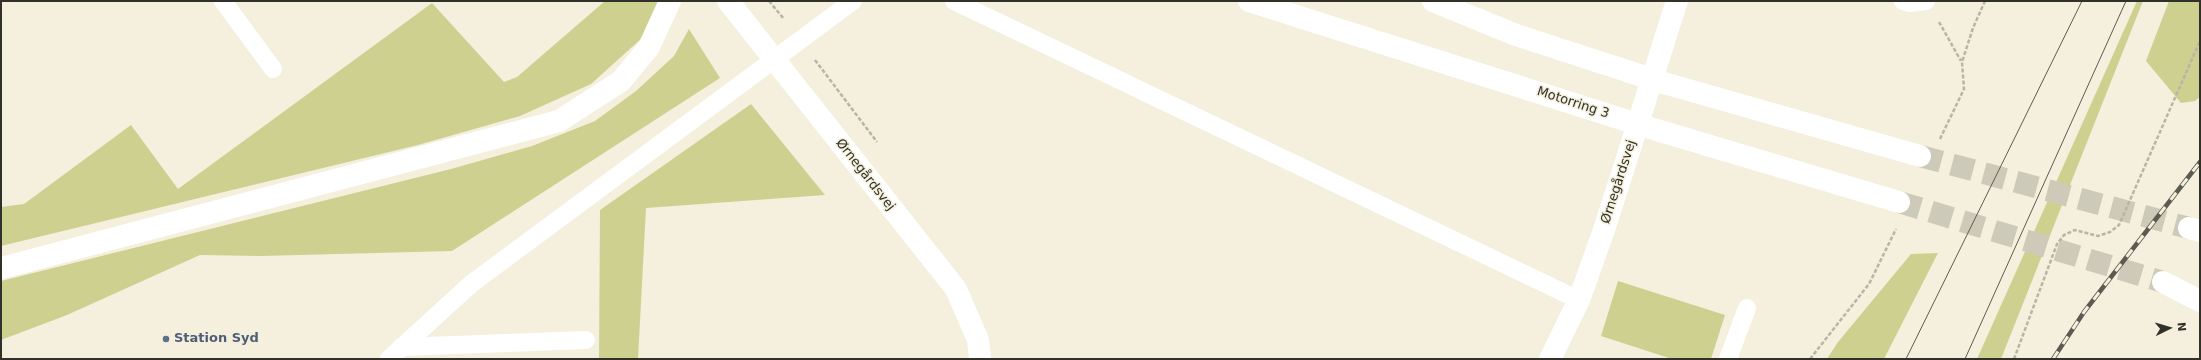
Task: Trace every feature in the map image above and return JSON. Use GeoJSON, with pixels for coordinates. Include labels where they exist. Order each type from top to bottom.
{"type":"FeatureCollection","features":[{"type":"Feature","properties":{"kind":"main road"},"geometry":{"type":"LineString","coordinates":[[1,268],[559,121],[621,81],[649,47],[670,1]]}},
{"type":"Feature","properties":{"kind":"main road","name":"Ørnegårdsvej"},"geometry":{"type":"LineString","coordinates":[[728,1],[772,60],[956,289],[978,340],[980,359]]}},
{"type":"Feature","properties":{"kind":"main road","name":"Motorring 3"},"geometry":{"type":"LineString","coordinates":[[1249,1],[1650,128],[1899,202]]}},
{"type":"Feature","properties":{"kind":"main road"},"geometry":{"type":"LineString","coordinates":[[1433,1],[1516,35],[1664,83],[1920,156]]}},
{"type":"Feature","properties":{"kind":"main road","name":"Ørnegårdsvej"},"geometry":{"type":"LineString","coordinates":[[1550,359],[1580,300],[1604,230],[1677,1]]}},
{"type":"Feature","properties":{"kind":"main road"},"geometry":{"type":"LineString","coordinates":[[2200,291],[2163,282],[2200,301]]}},
{"type":"Feature","properties":{"kind":"lane"},"geometry":{"type":"LineString","coordinates":[[223,1],[273,69]]}},
{"type":"Feature","properties":{"kind":"lane"},"geometry":{"type":"LineString","coordinates":[[395,353],[471,284],[853,1]]}},
{"type":"Feature","properties":{"kind":"lane"},"geometry":{"type":"LineString","coordinates":[[954,1],[1580,300]]}},
{"type":"Feature","properties":{"kind":"lane"},"geometry":{"type":"LineString","coordinates":[[1903,1],[1909,3],[1926,1]]}},
{"type":"Feature","properties":{"kind":"lane"},"geometry":{"type":"LineString","coordinates":[[1728,359],[1747,308]]}},
{"type":"Feature","properties":{"kind":"lane"},"geometry":{"type":"LineString","coordinates":[[395,353],[586,340]]}},
{"type":"Feature","properties":{"kind":"path"},"geometry":{"type":"LineString","coordinates":[[769,1],[789,25]]}},
{"type":"Feature","properties":{"kind":"path"},"geometry":{"type":"LineString","coordinates":[[1964,90],[1962,62],[1972,28],[1985,1]]}},
{"type":"Feature","properties":{"kind":"path"},"geometry":{"type":"LineString","coordinates":[[1938,21],[1962,62]]}},
{"type":"Feature","properties":{"kind":"path"},"geometry":{"type":"LineString","coordinates":[[2014,359],[2057,244],[2064,235],[2075,230],[2098,236],[2110,232],[2119,225],[2200,41]]}},
{"type":"Feature","properties":{"kind":"path"},"geometry":{"type":"LineString","coordinates":[[1810,359],[1869,284]]}},
{"type":"Feature","properties":{"kind":"green space"},"geometry":{"type":"Polygon","coordinates":[[[605,1],[660,1],[642,38],[591,84],[520,116],[418,145],[1,246],[1,207],[24,204],[131,125],[178,189],[432,3],[504,82],[517,77],[605,1]]]}},
{"type":"Feature","properties":{"kind":"green space"},"geometry":{"type":"Polygon","coordinates":[[[2137,1],[2143,1],[2001,359],[1977,359],[2137,1]]]}},
{"type":"Feature","properties":{"kind":"green space"},"geometry":{"type":"Polygon","coordinates":[[[2169,1],[2200,1],[2200,97],[2195,101],[2181,103],[2146,61],[2169,1]]]}},
{"type":"Feature","properties":{"kind":"green space"},"geometry":{"type":"Polygon","coordinates":[[[689,29],[720,78],[452,251],[261,256],[200,255],[67,315],[1,340],[1,281],[451,169],[532,146],[595,121],[636,91],[674,56],[689,29]]]}},
{"type":"Feature","properties":{"kind":"green space"},"geometry":{"type":"Polygon","coordinates":[[[751,104],[825,195],[646,208],[638,359],[599,359],[600,210],[751,104]]]}},
{"type":"Feature","properties":{"kind":"green space"},"geometry":{"type":"Polygon","coordinates":[[[1938,253],[1884,359],[1827,359],[1838,342],[1911,254],[1938,253]]]}},
{"type":"Feature","properties":{"kind":"green space"},"geometry":{"type":"Polygon","coordinates":[[[1618,281],[1725,315],[1711,359],[1672,359],[1601,336],[1618,281]]]}},
{"type":"Feature","properties":{"kind":"tunnel"},"geometry":{"type":"LineString","coordinates":[[1920,156],[2189,228]]}},
{"type":"Feature","properties":{"kind":"tunnel"},"geometry":{"type":"LineString","coordinates":[[1899,202],[2163,282]]}},
{"type":"Feature","properties":{"kind":"tram line"},"geometry":{"type":"LineString","coordinates":[[1906,359],[2082,1]]}},
{"type":"Feature","properties":{"kind":"tram line"},"geometry":{"type":"LineString","coordinates":[[1965,359],[2126,1]]}},
{"type":"Feature","properties":{"kind":"railway"},"geometry":{"type":"LineString","coordinates":[[2053,359],[2084,312],[2200,162]]}},
{"type":"Feature","properties":{"kind":"place","name":"Station Syd"},"geometry":{"type":"Point","coordinates":[166,339]}}]}
